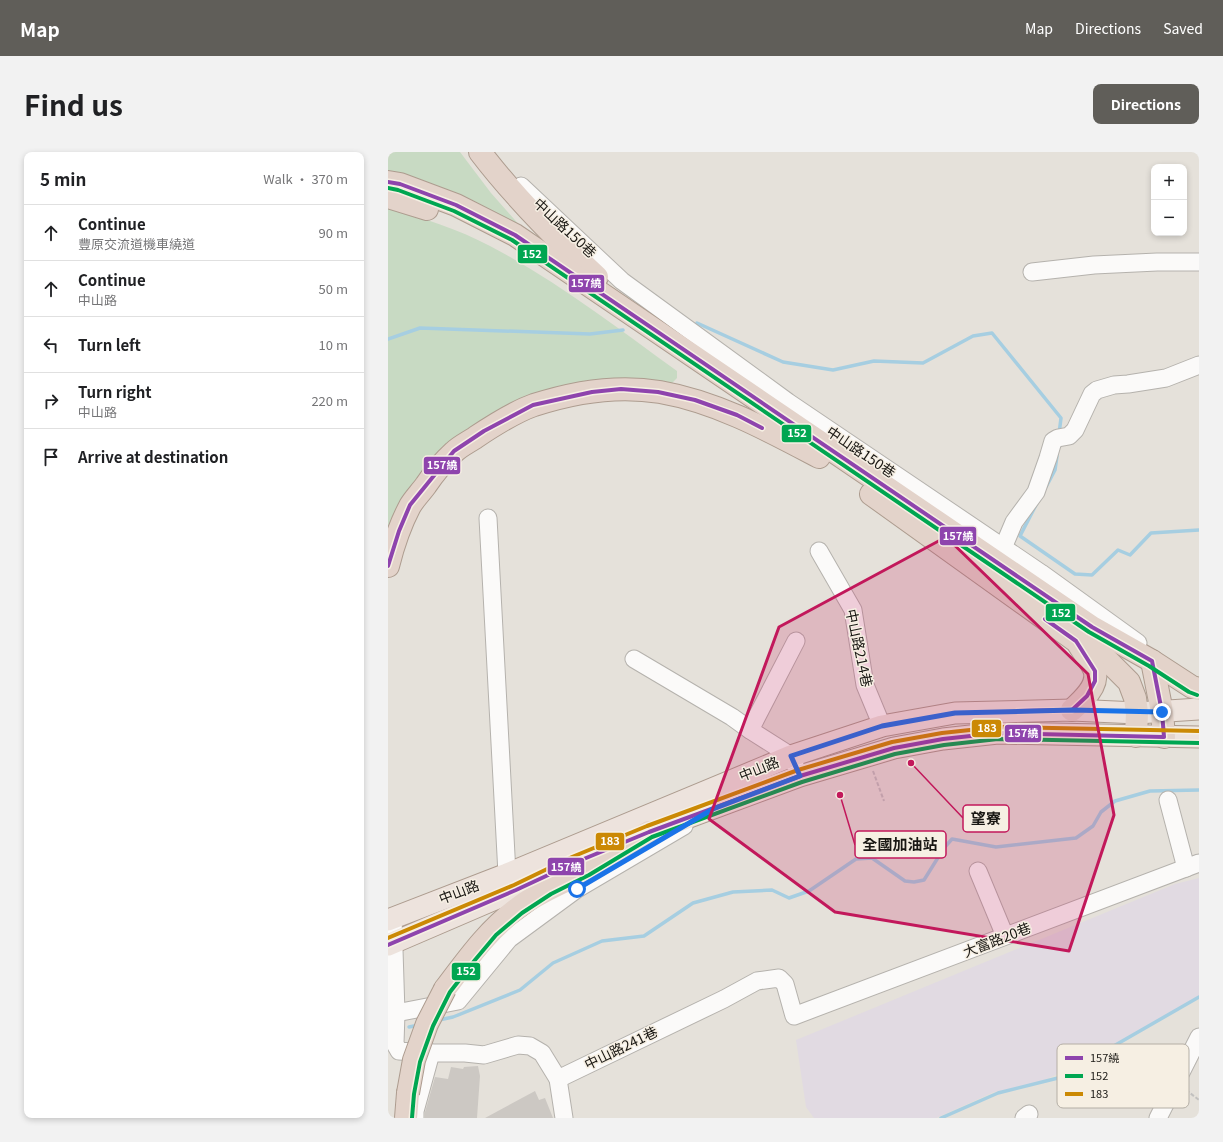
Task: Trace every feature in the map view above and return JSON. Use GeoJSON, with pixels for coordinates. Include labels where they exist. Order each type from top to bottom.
{"type":"FeatureCollection","features":[{"type":"Feature","properties":{"kind":"highway"},"geometry":{"type":"LineString","coordinates":[[480,152],[524,206],[549,232],[630,308],[639,319]]}},
{"type":"Feature","properties":{"kind":"highway"},"geometry":{"type":"LineString","coordinates":[[388,182],[400,184],[456,205],[515,235],[639,319],[1080,627],[1129,682],[1135,698],[1137,713],[1136,736]]}},
{"type":"Feature","properties":{"kind":"highway"},"geometry":{"type":"LineString","coordinates":[[388,197],[436,212],[489,237],[547,269],[818,457],[1080,627],[1152,661],[1192,687],[1199,689]]}},
{"type":"Feature","properties":{"kind":"highway"},"geometry":{"type":"LineString","coordinates":[[388,566],[399,531],[410,505],[454,451],[484,431],[533,405],[592,392],[620,389],[658,392],[695,400],[737,415],[818,457]]}},
{"type":"Feature","properties":{"kind":"highway"},"geometry":{"type":"LineString","coordinates":[[1072,710],[1087,696],[1095,681],[1095,671],[1080,627]]}},
{"type":"Feature","properties":{"kind":"highway"},"geometry":{"type":"LineString","coordinates":[[1152,661],[1162,712],[1164,737]]}},
{"type":"Feature","properties":{"kind":"highway"},"geometry":{"type":"LineString","coordinates":[[406,1118],[408,1093],[416,1053],[427,1024],[445,989],[470,956],[487,936],[518,908],[548,889],[586,870],[649,832]]}},
{"type":"Feature","properties":{"kind":"main road","name":"中山路"},"geometry":{"type":"LineString","coordinates":[[391,919],[507,874],[791,756],[882,726],[955,713],[1072,710],[1137,713],[1199,709]]}},
{"type":"Feature","properties":{"kind":"main road","name":"中山路"},"geometry":{"type":"LineString","coordinates":[[391,944],[516,890],[574,862],[649,832],[800,776],[894,748],[998,733],[1199,737]]}},
{"type":"Feature","properties":{"kind":"street","name":"中山路150巷"},"geometry":{"type":"LineString","coordinates":[[490,152],[525,191],[622,281],[788,402],[1004,548],[1080,627],[1150,652],[1199,678]]}},
{"type":"Feature","properties":{"kind":"street"},"geometry":{"type":"LineString","coordinates":[[1032,272],[1094,265],[1199,262]]}},
{"type":"Feature","properties":{"kind":"street"},"geometry":{"type":"LineString","coordinates":[[1004,548],[1014,522],[1036,492],[1053,441],[1058,438],[1069,436],[1075,430],[1092,394],[1097,390],[1114,385],[1166,378],[1199,365]]}},
{"type":"Feature","properties":{"kind":"street"},"geometry":{"type":"LineString","coordinates":[[488,518],[507,874]]}},
{"type":"Feature","properties":{"kind":"street","name":"中山路214巷"},"geometry":{"type":"LineString","coordinates":[[819,551],[853,610],[865,685],[882,726]]}},
{"type":"Feature","properties":{"kind":"street"},"geometry":{"type":"LineString","coordinates":[[750,730],[796,641]]}},
{"type":"Feature","properties":{"kind":"street"},"geometry":{"type":"LineString","coordinates":[[634,659],[732,717],[791,756],[800,776]]}},
{"type":"Feature","properties":{"kind":"street"},"geometry":{"type":"LineString","coordinates":[[1168,800],[1193,866]]}},
{"type":"Feature","properties":{"kind":"street"},"geometry":{"type":"LineString","coordinates":[[396,1013],[458,1001],[509,939],[577,889],[713,809]]}},
{"type":"Feature","properties":{"kind":"street","name":"大富路20巷"},"geometry":{"type":"LineString","coordinates":[[794,1016],[1193,866]]}},
{"type":"Feature","properties":{"kind":"street"},"geometry":{"type":"LineString","coordinates":[[978,871],[1006,936]]}},
{"type":"Feature","properties":{"kind":"street"},"geometry":{"type":"LineString","coordinates":[[391,919],[391,944],[396,1013],[395,1044],[399,1051],[484,1055],[518,1046],[530,1046],[542,1053],[558,1079],[564,1118]]}},
{"type":"Feature","properties":{"kind":"street","name":"中山路241巷"},"geometry":{"type":"LineString","coordinates":[[558,1079],[757,982],[779,978],[785,984],[794,1016]]}},
{"type":"Feature","properties":{"kind":"street"},"geometry":{"type":"LineString","coordinates":[[1189,1057],[1199,1037]]}},
{"type":"Feature","properties":{"kind":"street"},"geometry":{"type":"LineString","coordinates":[[415,1118],[415,1111],[431,1053]]}},
{"type":"Feature","properties":{"kind":"street"},"geometry":{"type":"LineString","coordinates":[[1158,1118],[1163,1108]]}},
{"type":"Feature","properties":{"kind":"path"},"geometry":{"type":"LineString","coordinates":[[868,756],[884,801]]}},
{"type":"Feature","properties":{"kind":"highlighted area"},"geometry":{"type":"Polygon","coordinates":[[[946,537],[1088,674],[1114,815],[1069,951],[835,912],[709,819],[779,627],[946,537]]]}},
{"type":"Feature","properties":{"kind":"shaded area"},"geometry":{"type":"Polygon","coordinates":[[[1199,878],[1199,998],[1115,1044],[1057,1044],[1057,1074],[1029,1087],[994,1092],[936,1118],[814,1118],[806,1107],[796,1040],[1175,884],[1199,878]]]}},
{"type":"Feature","properties":{"kind":"green space"},"geometry":{"type":"Polygon","coordinates":[[[388,152],[460,152],[491,193],[530,237],[388,176],[388,152]]]}},
{"type":"Feature","properties":{"kind":"green space"},"geometry":{"type":"Polygon","coordinates":[[[388,208],[453,229],[490,246],[539,274],[586,305],[677,371],[677,378],[672,383],[631,379],[497,414],[388,542],[388,208]]]}},
{"type":"Feature","properties":{"kind":"building"},"geometry":{"type":"Polygon","coordinates":[[[478,1066],[480,1076],[477,1118],[425,1118],[425,1112],[435,1077],[448,1079],[451,1067],[463,1069],[464,1067],[478,1066]]]}},
{"type":"Feature","properties":{"kind":"building"},"geometry":{"type":"Polygon","coordinates":[[[535,1091],[539,1100],[545,1098],[553,1118],[485,1118],[535,1091]]]}},
{"type":"Feature","properties":{"kind":"waterway"},"geometry":{"type":"LineString","coordinates":[[697,323],[783,362],[833,370],[874,361],[923,363],[973,336],[992,333],[1061,418],[1059,434]]}},
{"type":"Feature","properties":{"kind":"waterway"},"geometry":{"type":"LineString","coordinates":[[388,339],[420,328],[590,334],[623,330]]}},
{"type":"Feature","properties":{"kind":"waterway"},"geometry":{"type":"LineString","coordinates":[[1046,487],[1055,470],[1057,456]]}},
{"type":"Feature","properties":{"kind":"waterway"},"geometry":{"type":"LineString","coordinates":[[1037,503],[1020,536],[1075,574],[1092,575],[1118,550],[1130,555],[1151,533],[1199,530]]}},
{"type":"Feature","properties":{"kind":"waterway"},"geometry":{"type":"LineString","coordinates":[[439,1020],[453,1017],[520,990],[553,963],[602,941],[644,936],[693,903],[733,892],[772,890],[789,898],[809,891],[856,859],[872,858],[905,881],[914,882],[924,880],[944,848],[952,839],[996,847],[1076,838],[1093,826],[1101,812],[1115,801],[1150,791],[1199,790]]}},
{"type":"Feature","properties":{"kind":"waterway"},"geometry":{"type":"LineString","coordinates":[[1117,1044],[1199,997]]}},
{"type":"Feature","properties":{"kind":"waterway"},"geometry":{"type":"LineString","coordinates":[[409,1027],[419,1025]]}},
{"type":"Feature","properties":{"kind":"waterway"},"geometry":{"type":"LineString","coordinates":[[941,1118],[998,1093],[1057,1078]]}},
{"type":"Feature","properties":{"kind":"transit line","name":"157繞"},"geometry":{"type":"LineString","coordinates":[[388,182],[400,184],[456,205],[515,235],[1092,627],[1152,661],[1162,712],[1164,737],[998,733],[943,739],[894,748],[800,776],[649,832],[574,863],[516,890],[388,945]]}},
{"type":"Feature","properties":{"kind":"transit line","name":"152"},"geometry":{"type":"LineString","coordinates":[[388,188],[398,190],[454,211],[512,240],[1089,632],[1149,666],[1189,692],[1197,695]]}},
{"type":"Feature","properties":{"kind":"transit line","name":"157繞"},"geometry":{"type":"LineString","coordinates":[[388,566],[399,531],[410,505],[454,451],[484,431],[533,405],[592,392],[621,389],[658,392],[695,400],[737,415],[762,428]]}},
{"type":"Feature","properties":{"kind":"transit line","name":"157繞"},"geometry":{"type":"LineString","coordinates":[[1018,711],[1072,710],[1087,696],[1095,681],[1095,671],[1076,641],[1045,619]]}},
{"type":"Feature","properties":{"kind":"transit line","name":"183"},"geometry":{"type":"LineString","coordinates":[[388,938],[514,885],[572,857],[647,826],[798,770],[892,742],[942,733],[998,727],[1199,731]]}},
{"type":"Feature","properties":{"kind":"transit line","name":"152"},"geometry":{"type":"LineString","coordinates":[[412,1118],[414,1094],[420,1062],[433,1026],[450,992],[496,935],[522,913],[551,894],[589,875],[652,837],[802,782],[895,754],[944,745],[998,739],[1199,743]]}},
{"type":"Feature","properties":{"kind":"place","name":"望寮"},"geometry":{"type":"Point","coordinates":[911,763]}},
{"type":"Feature","properties":{"kind":"place","name":"全國加油站"},"geometry":{"type":"Point","coordinates":[840,795]}},
{"type":"Feature","properties":{"kind":"route"},"geometry":{"type":"LineString","coordinates":[[577,889],[713,809],[800,776],[791,756],[882,726],[955,713],[1072,710],[1137,713],[1162,712]]}}]}
